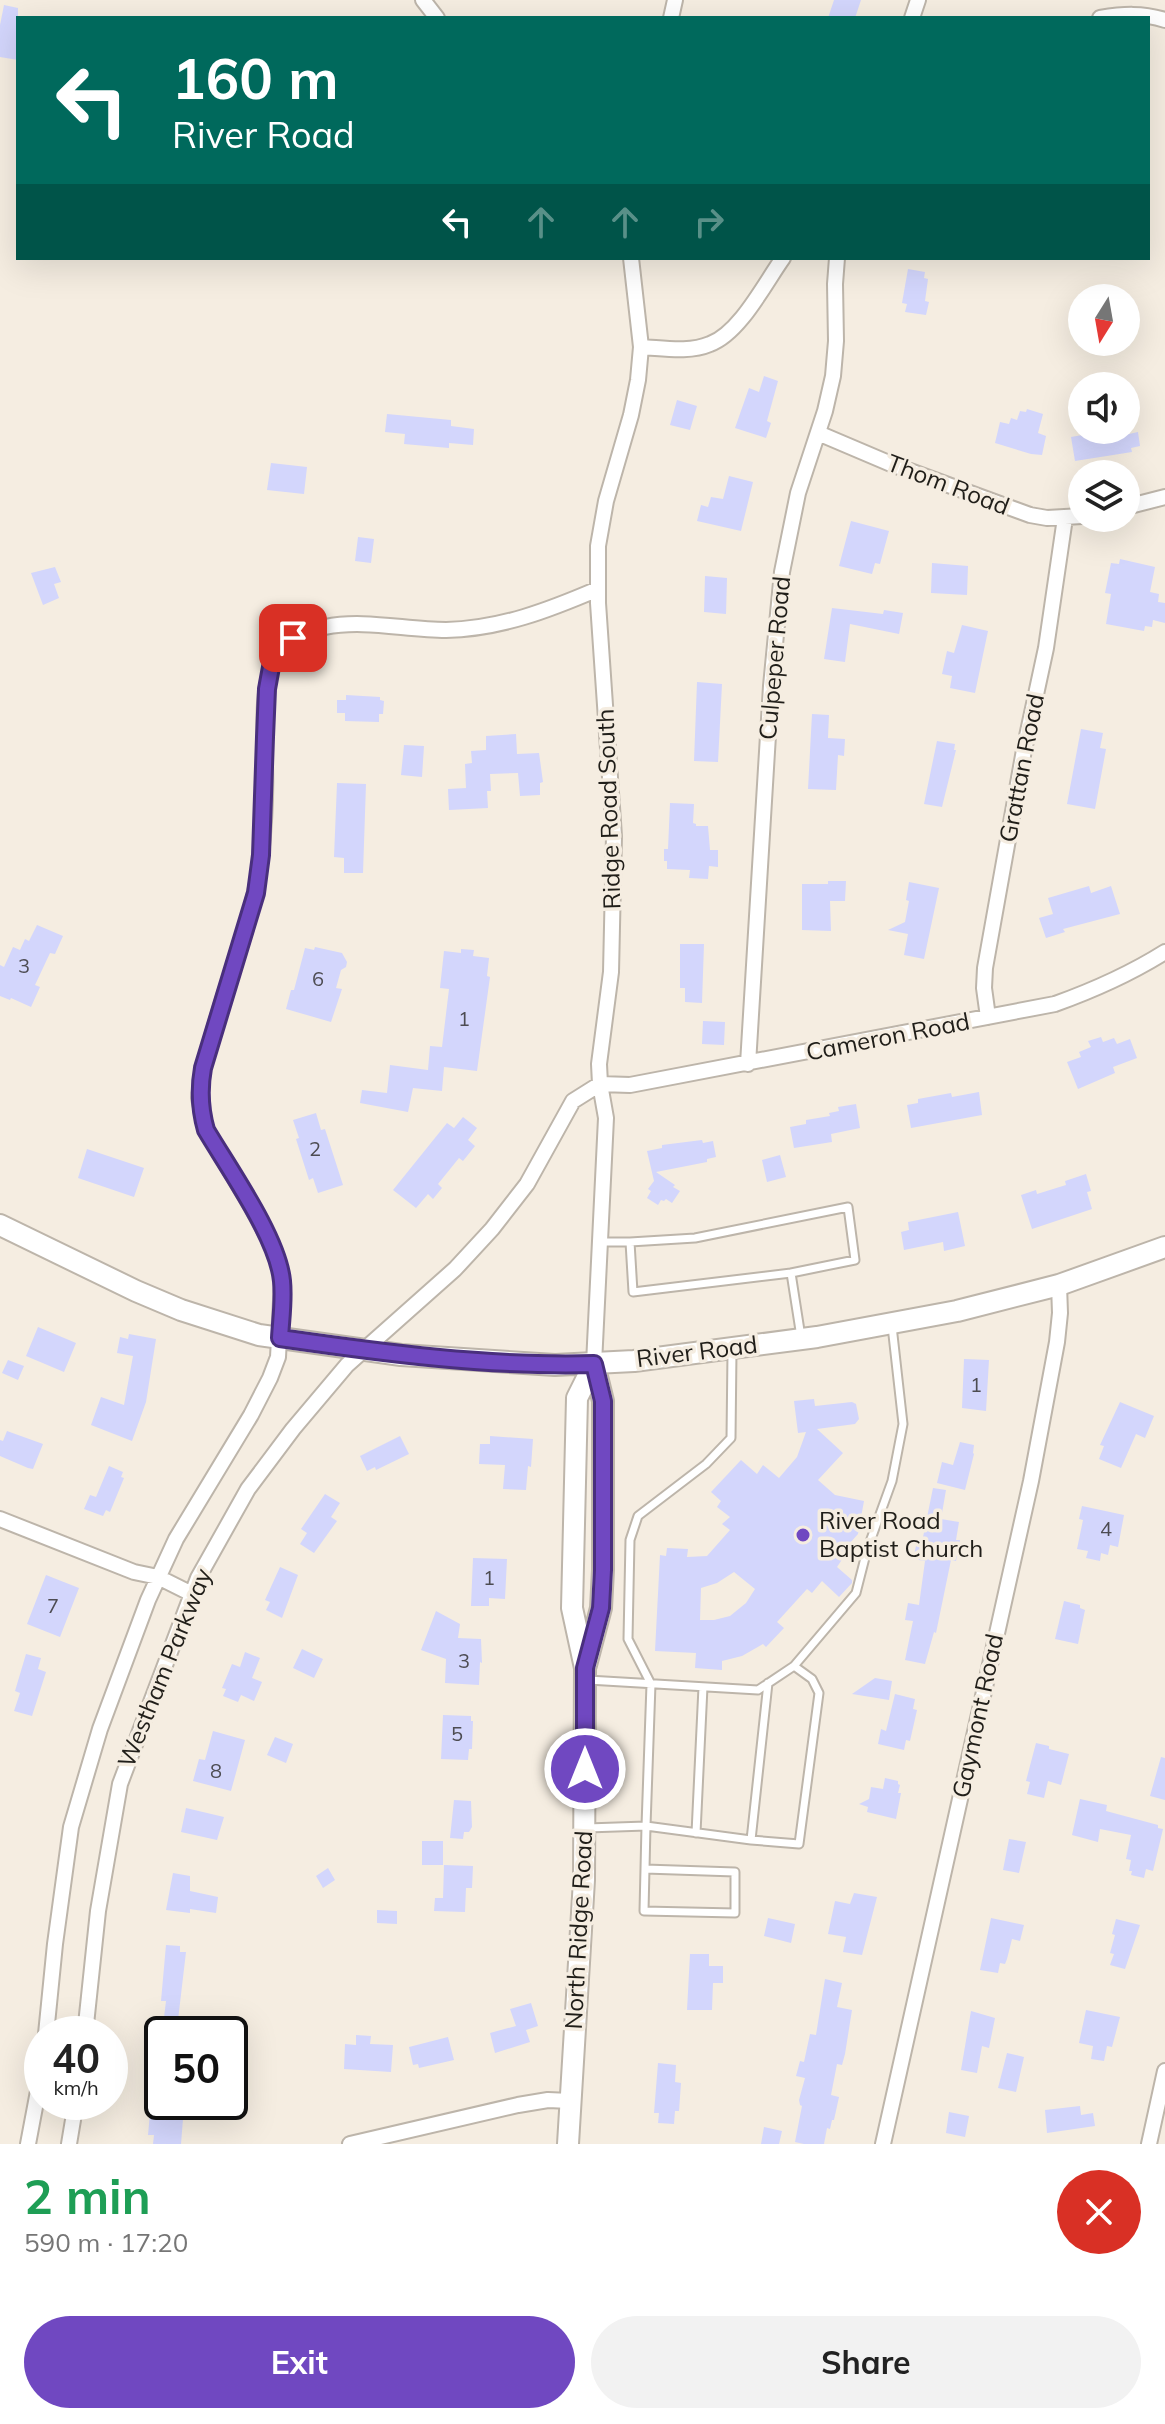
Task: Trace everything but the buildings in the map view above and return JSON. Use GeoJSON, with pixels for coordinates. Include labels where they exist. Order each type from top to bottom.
{"type":"FeatureCollection","features":[{"type":"Feature","properties":{"kind":"main road","name":"River Road"},"geometry":{"type":"LineString","coordinates":[[0,1225],[170,1305],[259,1335],[362,1350],[555,1365],[594,1364],[732,1348],[891,1324],[1013,1299],[1165,1247]]}},
{"type":"Feature","properties":{"kind":"main road","name":"North Ridge Road"},"geometry":{"type":"LineString","coordinates":[[585,1674],[601,1608],[603,1570],[603,1401],[594,1364]]}},
{"type":"Feature","properties":{"kind":"main road","name":"North Ridge Road"},"geometry":{"type":"LineString","coordinates":[[568,2144],[582,1930],[584,1828],[585,1674],[572,1608],[577,1398],[594,1364]]}},
{"type":"Feature","properties":{"kind":"street"},"geometry":{"type":"LineString","coordinates":[[423,0],[435,16]]}},
{"type":"Feature","properties":{"kind":"street"},"geometry":{"type":"LineString","coordinates":[[1110,16],[1145,14],[1165,20]]}},
{"type":"Feature","properties":{"kind":"street","name":"Ridge Road South"},"geometry":{"type":"LineString","coordinates":[[594,1364],[606,1118],[600,1084],[601,1047],[611,972],[614,836],[598,546],[606,501],[638,380],[641,347],[631,260]]}},
{"type":"Feature","properties":{"kind":"street"},"geometry":{"type":"LineString","coordinates":[[641,347],[684,349],[712,344],[738,322],[782,260]]}},
{"type":"Feature","properties":{"kind":"street","name":"Culpeper Road"},"geometry":{"type":"LineString","coordinates":[[748,1064],[771,686],[782,572],[798,493],[833,376],[837,260]]}},
{"type":"Feature","properties":{"kind":"street","name":"Thom Road"},"geometry":{"type":"LineString","coordinates":[[818,433],[994,503],[1047,518],[1068,518]]}},
{"type":"Feature","properties":{"kind":"street"},"geometry":{"type":"LineString","coordinates":[[1140,503],[1165,497]]}},
{"type":"Feature","properties":{"kind":"street","name":"Grattan Road"},"geometry":{"type":"LineString","coordinates":[[988,1017],[985,968],[1024,750],[1046,648],[1065,518]]}},
{"type":"Feature","properties":{"kind":"street","name":"Westham Parkway"},"geometry":{"type":"LineString","coordinates":[[48,2016],[71,1827],[100,1729],[158,1577],[176,1539],[251,1415],[278,1357],[282,1282],[278,1261],[264,1230],[206,1130],[199,1098],[203,1068],[256,893],[261,855],[265,721],[271,667],[285,645],[310,630],[338,625],[444,630],[485,628],[553,609],[598,589]]}},
{"type":"Feature","properties":{"kind":"street","name":"Cameron Road"},"geometry":{"type":"LineString","coordinates":[[600,1084],[630,1085],[1055,1004],[1099,988],[1165,952]]}},
{"type":"Feature","properties":{"kind":"street","name":"Westham Parkway"},"geometry":{"type":"LineString","coordinates":[[87,2016],[98,1911],[120,1784],[207,1560],[260,1472],[331,1383],[362,1350],[455,1269],[492,1229],[527,1184],[573,1101],[600,1084]]}},
{"type":"Feature","properties":{"kind":"street","name":"Gaymont Road"},"geometry":{"type":"LineString","coordinates":[[883,2144],[1031,1481],[1057,1342],[1059,1285]]}},
{"type":"Feature","properties":{"kind":"street"},"geometry":{"type":"LineString","coordinates":[[0,1519],[134,1572],[158,1577],[192,1594]]}},
{"type":"Feature","properties":{"kind":"street"},"geometry":{"type":"LineString","coordinates":[[1149,2144],[1165,2071]]}},
{"type":"Feature","properties":{"kind":"street"},"geometry":{"type":"LineString","coordinates":[[350,2144],[518,2105],[548,2100],[570,2101]]}},
{"type":"Feature","properties":{"kind":"street"},"geometry":{"type":"LineString","coordinates":[[28,2144],[33,2120]]}},
{"type":"Feature","properties":{"kind":"street"},"geometry":{"type":"LineString","coordinates":[[69,2144],[73,2120]]}},
{"type":"Feature","properties":{"kind":"lane"},"geometry":{"type":"LineString","coordinates":[[600,1242],[695,1238],[848,1207],[855,1260],[791,1273],[633,1292],[630,1242]]}},
{"type":"Feature","properties":{"kind":"lane"},"geometry":{"type":"LineString","coordinates":[[791,1273],[801,1339]]}},
{"type":"Feature","properties":{"kind":"lane"},"geometry":{"type":"LineString","coordinates":[[585,1674],[651,1684],[758,1690],[794,1666],[856,1593],[867,1550],[892,1481],[903,1424],[891,1324]]}},
{"type":"Feature","properties":{"kind":"lane"},"geometry":{"type":"LineString","coordinates":[[645,1869],[735,1872],[735,1913],[644,1911],[646,1826],[651,1684],[628,1639],[630,1540],[638,1516],[706,1464],[731,1438],[732,1348]]}},
{"type":"Feature","properties":{"kind":"lane"},"geometry":{"type":"LineString","coordinates":[[584,1828],[646,1826],[799,1844],[819,1693],[812,1679],[794,1666]]}},
{"type":"Feature","properties":{"kind":"lane"},"geometry":{"type":"LineString","coordinates":[[751,1840],[768,1683]]}},
{"type":"Feature","properties":{"kind":"lane"},"geometry":{"type":"LineString","coordinates":[[696,1833],[703,1687]]}},
{"type":"Feature","properties":{"kind":"place","name":"River Road Baptist Church"},"geometry":{"type":"Point","coordinates":[803,1535]}},
{"type":"Feature","properties":{"kind":"route"},"geometry":{"type":"LineString","coordinates":[[293,638],[271,667],[267,689],[261,855],[256,893],[203,1068],[199,1098],[202,1116],[206,1130],[261,1224],[278,1261],[282,1282],[280,1338],[452,1359],[594,1364],[603,1401],[603,1570],[601,1608],[585,1668],[585,1769]]}}]}
